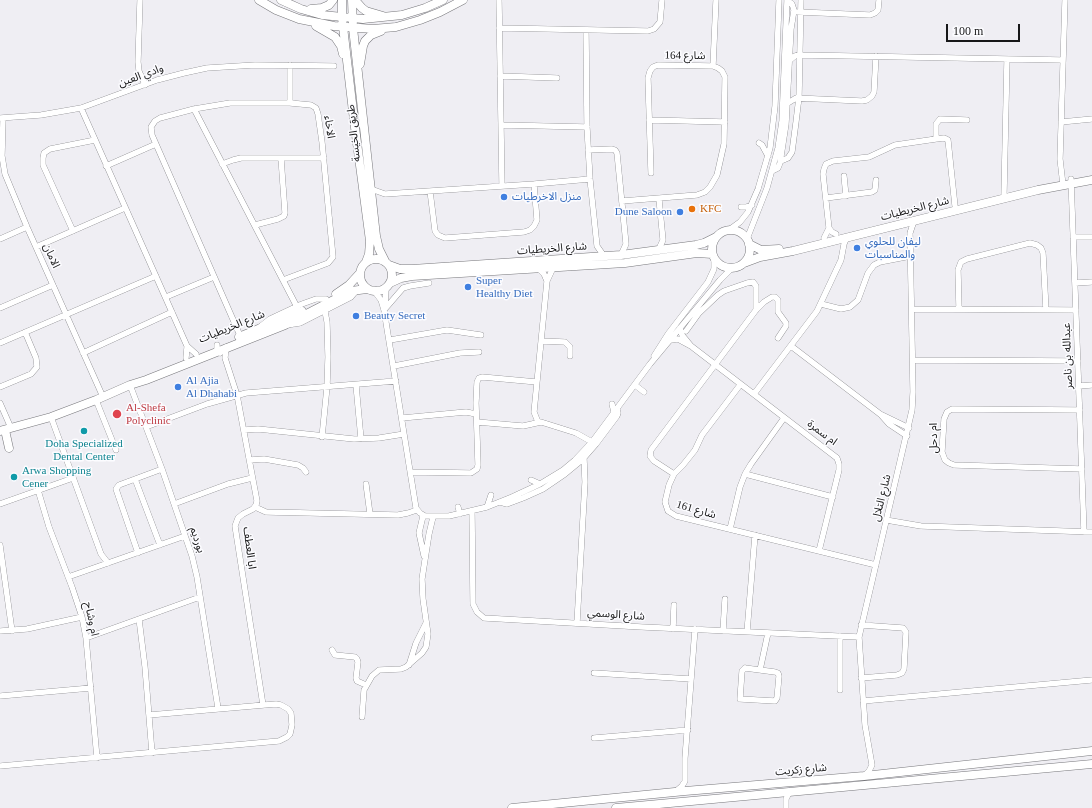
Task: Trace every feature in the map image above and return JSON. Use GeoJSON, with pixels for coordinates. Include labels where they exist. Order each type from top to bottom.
{"type":"FeatureCollection","features":[{"type":"Feature","properties":{"kind":"street"},"geometry":{"type":"LineString","coordinates":[[140,0],[138,62],[145,85]]}},
{"type":"Feature","properties":{"kind":"street"},"geometry":{"type":"LineString","coordinates":[[260,0],[284,13],[307,21],[330,33],[335,37],[341,46],[349,68]]}},
{"type":"Feature","properties":{"kind":"street"},"geometry":{"type":"LineString","coordinates":[[281,0],[301,9],[322,15],[352,19],[389,17],[414,12],[443,0]]}},
{"type":"Feature","properties":{"kind":"street"},"geometry":{"type":"LineString","coordinates":[[301,9],[322,8],[333,0]]}},
{"type":"Feature","properties":{"kind":"street","name":"طريق الخيسة"},"geometry":{"type":"LineString","coordinates":[[342,0],[342,18],[349,68],[355,133],[370,241],[369,254],[366,262]]}},
{"type":"Feature","properties":{"kind":"street"},"geometry":{"type":"LineString","coordinates":[[353,0],[366,10],[389,17]]}},
{"type":"Feature","properties":{"kind":"street","name":"طريق الخيسة"},"geometry":{"type":"LineString","coordinates":[[353,0],[352,19],[376,236],[379,249],[387,263]]}},
{"type":"Feature","properties":{"kind":"street"},"geometry":{"type":"LineString","coordinates":[[307,21],[353,28],[388,28],[427,18],[463,0]]}},
{"type":"Feature","properties":{"kind":"street"},"geometry":{"type":"LineString","coordinates":[[499,0],[502,186]]}},
{"type":"Feature","properties":{"kind":"street"},"geometry":{"type":"LineString","coordinates":[[499,28],[651,30],[660,22],[662,0]]}},
{"type":"Feature","properties":{"kind":"street"},"geometry":{"type":"LineString","coordinates":[[713,66],[716,0]]}},
{"type":"Feature","properties":{"kind":"street"},"geometry":{"type":"LineString","coordinates":[[500,502],[510,503],[523,498],[555,481],[575,463],[635,385],[650,364],[665,338],[708,282],[713,272],[712,246],[716,237],[729,230],[744,218],[752,205],[768,156],[775,113],[779,0]]}},
{"type":"Feature","properties":{"kind":"street"},"geometry":{"type":"LineString","coordinates":[[787,0],[791,2],[794,8],[800,13]]}},
{"type":"Feature","properties":{"kind":"street"},"geometry":{"type":"LineString","coordinates":[[650,364],[671,340],[683,330],[707,295],[720,280],[731,269],[744,263],[749,254],[748,242],[772,171],[778,148],[782,121],[787,0]]}},
{"type":"Feature","properties":{"kind":"street"},"geometry":{"type":"LineString","coordinates":[[781,161],[788,158],[793,149],[798,98],[798,55],[801,0]]}},
{"type":"Feature","properties":{"kind":"street"},"geometry":{"type":"LineString","coordinates":[[793,18],[800,13],[870,15],[878,10],[879,0]]}},
{"type":"Feature","properties":{"kind":"street","name":"عبدالله بن ناصر"},"geometry":{"type":"LineString","coordinates":[[1065,0],[1060,164],[1067,182],[1073,237],[1084,532]]}},
{"type":"Feature","properties":{"kind":"street"},"geometry":{"type":"LineString","coordinates":[[772,171],[778,168],[781,161],[786,124],[789,91],[791,27],[794,8]]}},
{"type":"Feature","properties":{"kind":"street"},"geometry":{"type":"LineString","coordinates":[[358,70],[361,61],[362,46],[365,41],[371,35],[388,28]]}},
{"type":"Feature","properties":{"kind":"street"},"geometry":{"type":"LineString","coordinates":[[586,30],[587,127],[590,178],[597,246],[604,256]]}},
{"type":"Feature","properties":{"kind":"street"},"geometry":{"type":"LineString","coordinates":[[790,48],[798,55]]}},
{"type":"Feature","properties":{"kind":"street"},"geometry":{"type":"LineString","coordinates":[[790,60],[798,55],[1062,60]]}},
{"type":"Feature","properties":{"kind":"street"},"geometry":{"type":"LineString","coordinates":[[788,103],[798,98],[868,100],[874,92],[876,56]]}},
{"type":"Feature","properties":{"kind":"street"},"geometry":{"type":"LineString","coordinates":[[1004,194],[1007,59]]}},
{"type":"Feature","properties":{"kind":"street","name":"وادي العين"},"geometry":{"type":"LineString","coordinates":[[1,118],[41,115],[81,108],[145,85],[184,73],[207,68],[248,65],[334,66]]}},
{"type":"Feature","properties":{"kind":"street"},"geometry":{"type":"LineString","coordinates":[[290,65],[290,103]]}},
{"type":"Feature","properties":{"kind":"street","name":"شارع 164"},"geometry":{"type":"LineString","coordinates":[[622,201],[697,196],[705,192],[710,187],[717,175],[723,151],[725,122],[725,77],[720,69],[713,66],[658,66],[653,67],[650,71],[648,76],[651,173]]}},
{"type":"Feature","properties":{"kind":"street"},"geometry":{"type":"LineString","coordinates":[[500,76],[557,78]]}},
{"type":"Feature","properties":{"kind":"street"},"geometry":{"type":"LineString","coordinates":[[789,91],[798,98]]}},
{"type":"Feature","properties":{"kind":"street","name":"الاخاء"},"geometry":{"type":"LineString","coordinates":[[241,338],[156,144],[151,130],[155,121],[160,118],[194,109],[230,103],[308,104],[316,108],[324,158],[333,257],[328,263],[283,280]]}},
{"type":"Feature","properties":{"kind":"street"},"geometry":{"type":"LineString","coordinates":[[81,108],[187,346],[196,354]]}},
{"type":"Feature","properties":{"kind":"street"},"geometry":{"type":"LineString","coordinates":[[194,109],[296,307]]}},
{"type":"Feature","properties":{"kind":"street","name":"الامان"},"geometry":{"type":"LineString","coordinates":[[1,118],[3,175],[83,352],[116,450]]}},
{"type":"Feature","properties":{"kind":"street"},"geometry":{"type":"LineString","coordinates":[[936,139],[936,124],[940,119],[967,120]]}},
{"type":"Feature","properties":{"kind":"street"},"geometry":{"type":"LineString","coordinates":[[1061,122],[1092,119]]}},
{"type":"Feature","properties":{"kind":"street"},"geometry":{"type":"LineString","coordinates":[[649,120],[725,122]]}},
{"type":"Feature","properties":{"kind":"street"},"geometry":{"type":"LineString","coordinates":[[501,125],[587,127]]}},
{"type":"Feature","properties":{"kind":"street"},"geometry":{"type":"LineString","coordinates":[[843,251],[829,228],[823,171],[825,166],[830,162],[869,157],[895,145],[946,138],[949,141],[955,206]]}},
{"type":"Feature","properties":{"kind":"street"},"geometry":{"type":"LineString","coordinates":[[73,231],[43,165],[42,158],[44,153],[50,149],[95,140]]}},
{"type":"Feature","properties":{"kind":"street"},"geometry":{"type":"LineString","coordinates":[[759,143],[762,145],[768,156]]}},
{"type":"Feature","properties":{"kind":"street"},"geometry":{"type":"LineString","coordinates":[[106,166],[156,144]]}},
{"type":"Feature","properties":{"kind":"street"},"geometry":{"type":"LineString","coordinates":[[588,150],[612,149],[616,151],[626,244],[633,254]]}},
{"type":"Feature","properties":{"kind":"street"},"geometry":{"type":"LineString","coordinates":[[222,164],[241,158],[324,158]]}},
{"type":"Feature","properties":{"kind":"street"},"geometry":{"type":"LineString","coordinates":[[255,226],[284,216],[281,158]]}},
{"type":"Feature","properties":{"kind":"street","name":"شارع الخريطيات"},"geometry":{"type":"LineString","coordinates":[[748,242],[761,250],[776,250],[824,238],[847,237],[1092,175]]}},
{"type":"Feature","properties":{"kind":"street"},"geometry":{"type":"LineString","coordinates":[[844,176],[846,196]]}},
{"type":"Feature","properties":{"kind":"street"},"geometry":{"type":"LineString","coordinates":[[371,189],[385,194],[534,184],[590,178]]}},
{"type":"Feature","properties":{"kind":"street"},"geometry":{"type":"LineString","coordinates":[[826,198],[873,192],[876,180]]}},
{"type":"Feature","properties":{"kind":"street","name":"شارع الخريطيات"},"geometry":{"type":"LineString","coordinates":[[744,263],[760,257],[786,253],[835,237],[1004,194],[1067,182],[1092,180]]}},
{"type":"Feature","properties":{"kind":"street"},"geometry":{"type":"LineString","coordinates":[[430,191],[435,231],[438,235],[445,238],[524,232],[530,230],[537,220],[534,184]]}},
{"type":"Feature","properties":{"kind":"street"},"geometry":{"type":"LineString","coordinates":[[372,203],[385,194]]}},
{"type":"Feature","properties":{"kind":"street"},"geometry":{"type":"LineString","coordinates":[[658,251],[663,240],[659,199]]}},
{"type":"Feature","properties":{"kind":"street"},"geometry":{"type":"LineString","coordinates":[[741,207],[752,205]]}},
{"type":"Feature","properties":{"kind":"street"},"geometry":{"type":"LineString","coordinates":[[36,247],[125,208]]}},
{"type":"Feature","properties":{"kind":"street"},"geometry":{"type":"LineString","coordinates":[[910,233],[914,221]]}},
{"type":"Feature","properties":{"kind":"street"},"geometry":{"type":"LineString","coordinates":[[902,224],[907,227],[910,233]]}},
{"type":"Feature","properties":{"kind":"street"},"geometry":{"type":"LineString","coordinates":[[0,239],[27,227]]}},
{"type":"Feature","properties":{"kind":"street"},"geometry":{"type":"LineString","coordinates":[[824,238],[829,228]]}},
{"type":"Feature","properties":{"kind":"street"},"geometry":{"type":"LineString","coordinates":[[729,230],[741,233],[748,242]]}},
{"type":"Feature","properties":{"kind":"street","name":"شارع التلال"},"geometry":{"type":"LineString","coordinates":[[872,765],[863,701],[859,637],[909,428],[913,404],[910,233]]}},
{"type":"Feature","properties":{"kind":"street","name":"شارع الخريطيات"},"geometry":{"type":"LineString","coordinates":[[387,263],[408,270],[467,270],[658,251],[700,244],[716,237]]}},
{"type":"Feature","properties":{"kind":"street"},"geometry":{"type":"LineString","coordinates":[[754,394],[810,322],[821,304],[841,260],[847,237]]}},
{"type":"Feature","properties":{"kind":"street"},"geometry":{"type":"LineString","coordinates":[[1073,237],[1092,237]]}},
{"type":"Feature","properties":{"kind":"street"},"geometry":{"type":"LineString","coordinates":[[663,240],[671,249]]}},
{"type":"Feature","properties":{"kind":"street"},"geometry":{"type":"LineString","coordinates":[[959,309],[958,270],[961,262],[967,259],[1030,243],[1041,248],[1043,253],[1046,310]]}},
{"type":"Feature","properties":{"kind":"street"},"geometry":{"type":"LineString","coordinates":[[621,255],[626,244]]}},
{"type":"Feature","properties":{"kind":"street"},"geometry":{"type":"LineString","coordinates":[[591,257],[597,246]]}},
{"type":"Feature","properties":{"kind":"street","name":"شارع الخريطيات"},"geometry":{"type":"LineString","coordinates":[[515,266],[539,269],[624,263],[697,252],[713,257]]}},
{"type":"Feature","properties":{"kind":"street"},"geometry":{"type":"LineString","coordinates":[[821,304],[838,309],[850,307],[856,302],[868,273],[874,265],[880,262],[911,256]]}},
{"type":"Feature","properties":{"kind":"street"},"geometry":{"type":"LineString","coordinates":[[713,257],[720,266],[731,269]]}},
{"type":"Feature","properties":{"kind":"street"},"geometry":{"type":"LineString","coordinates":[[384,310],[388,286],[392,274],[387,263],[374,259],[366,262],[362,267],[360,281],[381,300],[384,310],[417,510],[423,516],[441,517],[487,507],[540,484],[584,458],[616,416],[618,412],[612,404]]}},
{"type":"Feature","properties":{"kind":"street"},"geometry":{"type":"LineString","coordinates":[[538,422],[534,412],[547,281],[553,268]]}},
{"type":"Feature","properties":{"kind":"street"},"geometry":{"type":"LineString","coordinates":[[539,269],[544,274],[547,281]]}},
{"type":"Feature","properties":{"kind":"street","name":"شارع الخريطيات"},"geometry":{"type":"LineString","coordinates":[[388,286],[405,277],[425,281],[467,270]]}},
{"type":"Feature","properties":{"kind":"street","name":"شارع الخريطيات"},"geometry":{"type":"LineString","coordinates":[[5,430],[50,417],[99,398],[186,358],[217,348],[226,347],[259,328],[325,305],[360,274]]}},
{"type":"Feature","properties":{"kind":"street"},"geometry":{"type":"LineString","coordinates":[[0,343],[156,276]]}},
{"type":"Feature","properties":{"kind":"street"},"geometry":{"type":"LineString","coordinates":[[166,297],[214,277]]}},
{"type":"Feature","properties":{"kind":"street"},"geometry":{"type":"LineString","coordinates":[[384,310],[402,288],[425,281]]}},
{"type":"Feature","properties":{"kind":"street"},"geometry":{"type":"LineString","coordinates":[[690,320],[724,291],[752,282],[755,284],[757,289],[756,310]]}},
{"type":"Feature","properties":{"kind":"street"},"geometry":{"type":"LineString","coordinates":[[1075,283],[1092,282]]}},
{"type":"Feature","properties":{"kind":"street"},"geometry":{"type":"LineString","coordinates":[[0,308],[53,285]]}},
{"type":"Feature","properties":{"kind":"street"},"geometry":{"type":"LineString","coordinates":[[371,290],[381,291],[388,286]]}},
{"type":"Feature","properties":{"kind":"street","name":"شارع الخريطيات"},"geometry":{"type":"LineString","coordinates":[[130,385],[146,380],[241,338],[285,325],[357,290],[371,290]]}},
{"type":"Feature","properties":{"kind":"street"},"geometry":{"type":"LineString","coordinates":[[707,295],[713,300]]}},
{"type":"Feature","properties":{"kind":"street"},"geometry":{"type":"LineString","coordinates":[[674,474],[654,461],[650,456],[651,450],[756,310],[768,299],[774,297],[777,298],[779,314],[786,325],[778,338]]}},
{"type":"Feature","properties":{"kind":"street"},"geometry":{"type":"LineString","coordinates":[[259,328],[270,319],[316,299],[325,305],[327,322],[327,387],[322,437]]}},
{"type":"Feature","properties":{"kind":"street"},"geometry":{"type":"LineString","coordinates":[[912,309],[1076,310]]}},
{"type":"Feature","properties":{"kind":"street"},"geometry":{"type":"LineString","coordinates":[[83,352],[172,312]]}},
{"type":"Feature","properties":{"kind":"street"},"geometry":{"type":"LineString","coordinates":[[390,340],[446,330],[481,335]]}},
{"type":"Feature","properties":{"kind":"street","name":"ام سمرة"},"geometry":{"type":"LineString","coordinates":[[683,330],[682,335],[691,346]]}},
{"type":"Feature","properties":{"kind":"street"},"geometry":{"type":"LineString","coordinates":[[0,387],[31,374],[37,367],[36,358],[25,332]]}},
{"type":"Feature","properties":{"kind":"street","name":"ام سمرة"},"geometry":{"type":"LineString","coordinates":[[671,340],[678,340],[691,346],[837,458],[840,468],[819,551]]}},
{"type":"Feature","properties":{"kind":"street"},"geometry":{"type":"LineString","coordinates":[[541,341],[566,342],[570,347],[570,356]]}},
{"type":"Feature","properties":{"kind":"street"},"geometry":{"type":"LineString","coordinates":[[186,358],[187,346]]}},
{"type":"Feature","properties":{"kind":"street"},"geometry":{"type":"LineString","coordinates":[[791,346],[907,436]]}},
{"type":"Feature","properties":{"kind":"street"},"geometry":{"type":"LineString","coordinates":[[225,358],[226,347]]}},
{"type":"Feature","properties":{"kind":"street"},"geometry":{"type":"LineString","coordinates":[[217,348],[225,358],[238,395],[257,501],[255,507],[266,512],[370,514],[404,514],[417,510]]}},
{"type":"Feature","properties":{"kind":"street"},"geometry":{"type":"LineString","coordinates":[[394,366],[460,353],[479,352]]}},
{"type":"Feature","properties":{"kind":"street"},"geometry":{"type":"LineString","coordinates":[[912,360],[1078,361]]}},
{"type":"Feature","properties":{"kind":"street"},"geometry":{"type":"LineString","coordinates":[[411,472],[474,472],[478,465],[476,414],[477,382],[480,377],[537,382]]}},
{"type":"Feature","properties":{"kind":"street"},"geometry":{"type":"LineString","coordinates":[[146,427],[207,404],[238,395],[256,392],[396,381]]}},
{"type":"Feature","properties":{"kind":"street","name":"بورديم"},"geometry":{"type":"LineString","coordinates":[[130,385],[162,469],[194,566],[218,708]]}},
{"type":"Feature","properties":{"kind":"street"},"geometry":{"type":"LineString","coordinates":[[356,385],[361,439]]}},
{"type":"Feature","properties":{"kind":"street"},"geometry":{"type":"LineString","coordinates":[[635,385],[644,392]]}},
{"type":"Feature","properties":{"kind":"street","name":"شارع 161"},"geometry":{"type":"LineString","coordinates":[[740,385],[702,436],[695,450],[674,474],[670,481],[665,502],[668,511],[676,516],[819,551]]}},
{"type":"Feature","properties":{"kind":"street"},"geometry":{"type":"LineString","coordinates":[[1079,386],[1092,385]]}},
{"type":"Feature","properties":{"kind":"street"},"geometry":{"type":"LineString","coordinates":[[0,403],[9,448]]}},
{"type":"Feature","properties":{"kind":"street","name":"ام دحل"},"geometry":{"type":"LineString","coordinates":[[1080,410],[952,408],[947,412],[944,419],[942,455],[946,462],[954,465],[1082,469]]}},
{"type":"Feature","properties":{"kind":"street"},"geometry":{"type":"LineString","coordinates":[[402,418],[466,412],[476,414]]}},
{"type":"Feature","properties":{"kind":"street"},"geometry":{"type":"LineString","coordinates":[[880,414],[909,428]]}},
{"type":"Feature","properties":{"kind":"street"},"geometry":{"type":"LineString","coordinates":[[50,417],[101,554],[108,563]]}},
{"type":"Feature","properties":{"kind":"street"},"geometry":{"type":"LineString","coordinates":[[730,529],[740,487],[745,474],[784,418]]}},
{"type":"Feature","properties":{"kind":"street"},"geometry":{"type":"LineString","coordinates":[[477,422],[523,426],[538,422],[576,433],[592,442]]}},
{"type":"Feature","properties":{"kind":"street"},"geometry":{"type":"LineString","coordinates":[[244,430],[258,429],[322,437],[361,439],[404,434]]}},
{"type":"Feature","properties":{"kind":"street"},"geometry":{"type":"LineString","coordinates":[[577,623],[585,482],[584,458]]}},
{"type":"Feature","properties":{"kind":"street"},"geometry":{"type":"LineString","coordinates":[[250,460],[264,459],[298,465],[306,472]]}},
{"type":"Feature","properties":{"kind":"street"},"geometry":{"type":"LineString","coordinates":[[575,463],[584,468]]}},
{"type":"Feature","properties":{"kind":"street"},"geometry":{"type":"LineString","coordinates":[[138,553],[116,490],[119,485],[162,469]]}},
{"type":"Feature","properties":{"kind":"street"},"geometry":{"type":"LineString","coordinates":[[745,474],[833,497]]}},
{"type":"Feature","properties":{"kind":"street"},"geometry":{"type":"LineString","coordinates":[[0,504],[73,478]]}},
{"type":"Feature","properties":{"kind":"street"},"geometry":{"type":"LineString","coordinates":[[174,504],[232,482],[252,478]]}},
{"type":"Feature","properties":{"kind":"street"},"geometry":{"type":"LineString","coordinates":[[135,479],[160,545]]}},
{"type":"Feature","properties":{"kind":"street"},"geometry":{"type":"LineString","coordinates":[[531,480],[540,484]]}},
{"type":"Feature","properties":{"kind":"street"},"geometry":{"type":"LineString","coordinates":[[366,484],[370,514]]}},
{"type":"Feature","properties":{"kind":"street","name":"ام وشاح"},"geometry":{"type":"LineString","coordinates":[[38,490],[49,527],[82,617],[86,638],[97,758]]}},
{"type":"Feature","properties":{"kind":"street"},"geometry":{"type":"LineString","coordinates":[[487,507],[491,495]]}},
{"type":"Feature","properties":{"kind":"street","name":"ابا العطف"},"geometry":{"type":"LineString","coordinates":[[255,507],[240,515],[236,520],[235,526],[263,705]]}},
{"type":"Feature","properties":{"kind":"street"},"geometry":{"type":"LineString","coordinates":[[458,507],[460,514]]}},
{"type":"Feature","properties":{"kind":"street"},"geometry":{"type":"LineString","coordinates":[[440,510],[441,517]]}},
{"type":"Feature","properties":{"kind":"street","name":"شارع الوسمي"},"geometry":{"type":"LineString","coordinates":[[472,511],[474,604],[475,610],[484,618],[859,637]]}},
{"type":"Feature","properties":{"kind":"street"},"geometry":{"type":"LineString","coordinates":[[423,516],[420,533],[424,559]]}},
{"type":"Feature","properties":{"kind":"street"},"geometry":{"type":"LineString","coordinates":[[362,717],[363,696],[366,685],[372,676],[379,670],[401,668],[409,665],[422,653],[426,646],[428,634],[422,586],[424,559],[434,517]]}},
{"type":"Feature","properties":{"kind":"street"},"geometry":{"type":"LineString","coordinates":[[886,520],[921,526],[1092,532]]}},
{"type":"Feature","properties":{"kind":"street"},"geometry":{"type":"LineString","coordinates":[[68,577],[185,536]]}},
{"type":"Feature","properties":{"kind":"street"},"geometry":{"type":"LineString","coordinates":[[747,632],[755,536]]}},
{"type":"Feature","properties":{"kind":"street"},"geometry":{"type":"LineString","coordinates":[[0,549],[12,631]]}},
{"type":"Feature","properties":{"kind":"street"},"geometry":{"type":"LineString","coordinates":[[819,551],[876,565]]}},
{"type":"Feature","properties":{"kind":"street"},"geometry":{"type":"LineString","coordinates":[[101,554],[101,565]]}},
{"type":"Feature","properties":{"kind":"street"},"geometry":{"type":"LineString","coordinates":[[86,638],[200,597]]}},
{"type":"Feature","properties":{"kind":"street"},"geometry":{"type":"LineString","coordinates":[[723,631],[725,599]]}},
{"type":"Feature","properties":{"kind":"street"},"geometry":{"type":"LineString","coordinates":[[673,628],[674,605]]}},
{"type":"Feature","properties":{"kind":"street"},"geometry":{"type":"LineString","coordinates":[[0,631],[27,629],[82,617]]}},
{"type":"Feature","properties":{"kind":"street"},"geometry":{"type":"LineString","coordinates":[[139,620],[145,667],[152,753]]}},
{"type":"Feature","properties":{"kind":"street"},"geometry":{"type":"LineString","coordinates":[[409,665],[416,643],[426,624]]}},
{"type":"Feature","properties":{"kind":"street"},"geometry":{"type":"LineString","coordinates":[[861,625],[903,628],[906,632],[904,669],[902,673],[897,675],[861,678]]}},
{"type":"Feature","properties":{"kind":"street"},"geometry":{"type":"LineString","coordinates":[[676,792],[685,781],[695,629]]}},
{"type":"Feature","properties":{"kind":"street"},"geometry":{"type":"LineString","coordinates":[[760,670],[768,633]]}},
{"type":"Feature","properties":{"kind":"street"},"geometry":{"type":"LineString","coordinates":[[840,636],[840,690]]}},
{"type":"Feature","properties":{"kind":"street"},"geometry":{"type":"LineString","coordinates":[[332,650],[335,655],[354,657],[357,659],[356,680],[366,685]]}},
{"type":"Feature","properties":{"kind":"street"},"geometry":{"type":"LineString","coordinates":[[745,668],[760,670],[776,672],[778,674],[776,700],[773,702],[741,699],[739,697],[742,670],[745,668]]}},
{"type":"Feature","properties":{"kind":"street"},"geometry":{"type":"LineString","coordinates":[[594,673],[691,679]]}},
{"type":"Feature","properties":{"kind":"street"},"geometry":{"type":"LineString","coordinates":[[863,701],[1092,680]]}},
{"type":"Feature","properties":{"kind":"street"},"geometry":{"type":"LineString","coordinates":[[0,696],[90,688]]}},
{"type":"Feature","properties":{"kind":"street"},"geometry":{"type":"LineString","coordinates":[[0,766],[279,741],[290,734],[292,725],[291,713],[288,709],[281,705],[218,708],[149,715]]}},
{"type":"Feature","properties":{"kind":"street"},"geometry":{"type":"LineString","coordinates":[[594,738],[688,730]]}},
{"type":"Feature","properties":{"kind":"street","name":"شارع زكريت"},"geometry":{"type":"LineString","coordinates":[[512,808],[864,776],[1092,751]]}},
{"type":"Feature","properties":{"kind":"street","name":"شارع زكريت"},"geometry":{"type":"LineString","coordinates":[[616,808],[1092,764]]}},
{"type":"Feature","properties":{"kind":"street"},"geometry":{"type":"LineString","coordinates":[[864,776],[872,765],[882,773]]}},
{"type":"Feature","properties":{"kind":"street"},"geometry":{"type":"LineString","coordinates":[[685,781],[690,786],[699,790]]}},
{"type":"Feature","properties":{"kind":"street"},"geometry":{"type":"LineString","coordinates":[[786,806],[786,800],[790,791]]}},
{"type":"Feature","properties":{"kind":"street"},"geometry":{"type":"LineString","coordinates":[[774,793],[780,797],[786,806]]}},
{"type":"Feature","properties":{"kind":"place","name":"منزل الاخرطيات"},"geometry":{"type":"Point","coordinates":[504,197]}},
{"type":"Feature","properties":{"kind":"place","name":"KFC"},"geometry":{"type":"Point","coordinates":[692,209]}},
{"type":"Feature","properties":{"kind":"place","name":"Dune Saloon"},"geometry":{"type":"Point","coordinates":[680,212]}},
{"type":"Feature","properties":{"kind":"place","name":"ليفان للحلوي والمناسبات"},"geometry":{"type":"Point","coordinates":[857,248]}},
{"type":"Feature","properties":{"kind":"place","name":"Super Healthy Diet"},"geometry":{"type":"Point","coordinates":[468,287]}},
{"type":"Feature","properties":{"kind":"place","name":"Beauty Secret"},"geometry":{"type":"Point","coordinates":[356,316]}},
{"type":"Feature","properties":{"kind":"place","name":"Al Ajia Al Dhahabi"},"geometry":{"type":"Point","coordinates":[178,387]}},
{"type":"Feature","properties":{"kind":"place","name":"Al-Shefa Polyclinic"},"geometry":{"type":"Point","coordinates":[117,414]}},
{"type":"Feature","properties":{"kind":"place","name":"Doha Specialized Dental Center"},"geometry":{"type":"Point","coordinates":[84,431]}},
{"type":"Feature","properties":{"kind":"place","name":"Arwa Shopping Cener"},"geometry":{"type":"Point","coordinates":[14,477]}}]}
